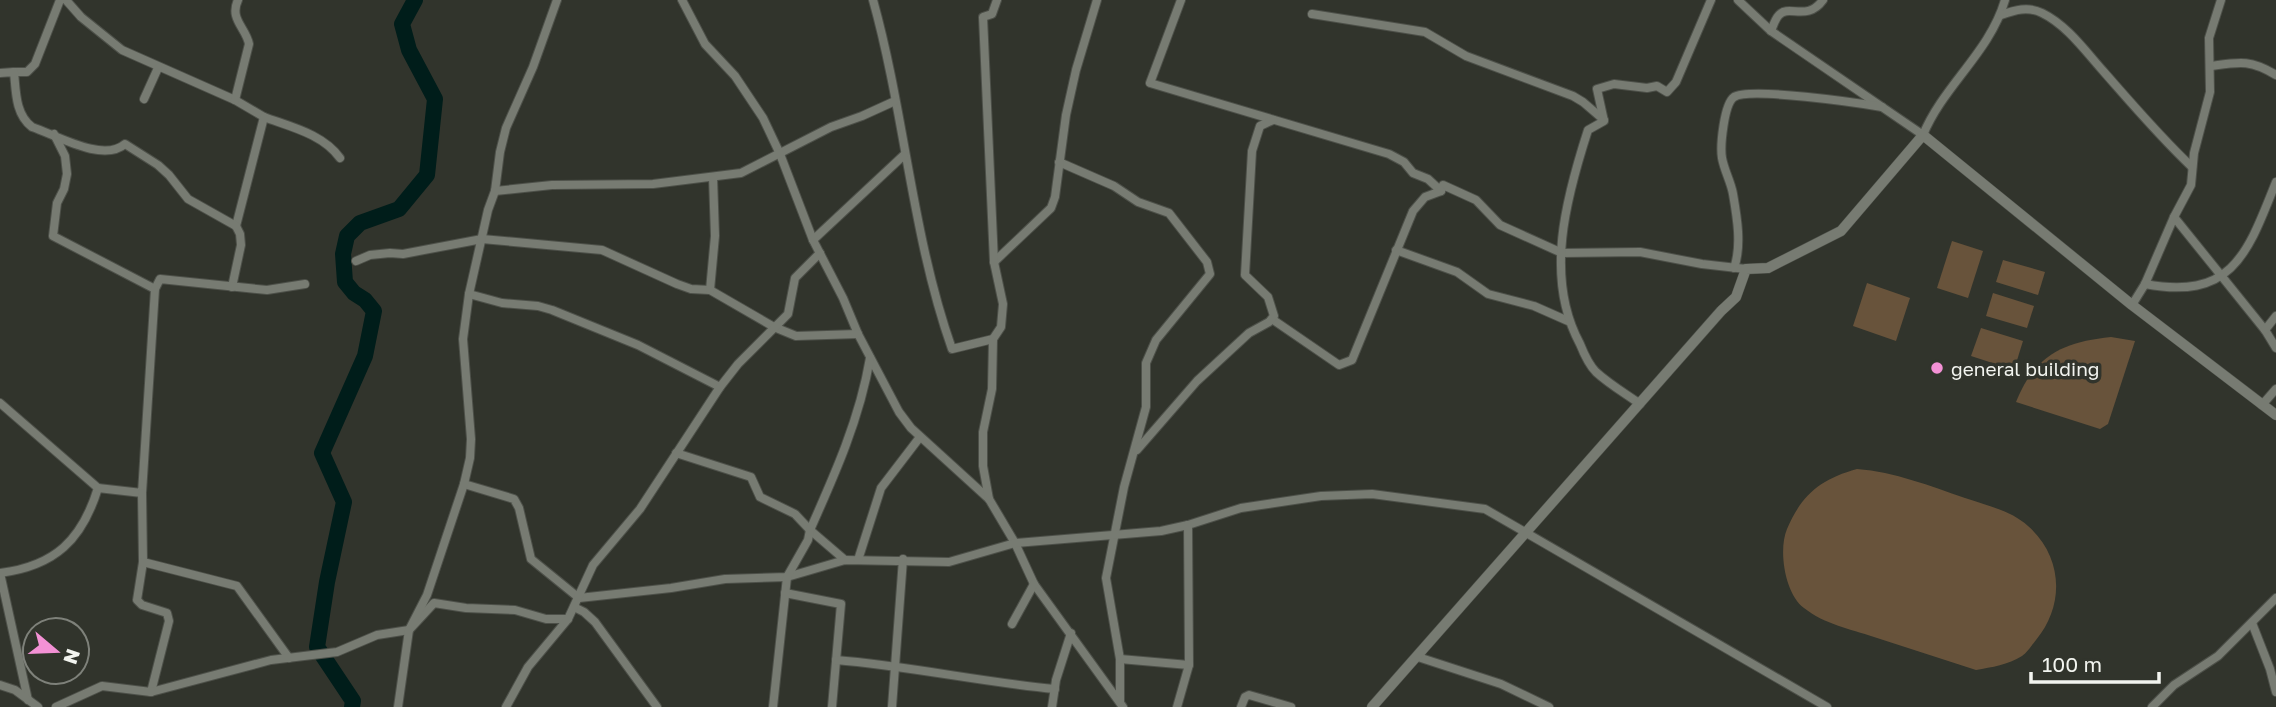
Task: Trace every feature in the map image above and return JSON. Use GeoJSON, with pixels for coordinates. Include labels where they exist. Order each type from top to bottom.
{"type":"FeatureCollection","features":[{"type":"Feature","properties":{"kind":"street"},"geometry":{"type":"LineString","coordinates":[[0,74],[27,72],[35,64],[60,0]]}},
{"type":"Feature","properties":{"kind":"street"},"geometry":{"type":"LineString","coordinates":[[66,0],[111,43],[158,68],[235,100],[264,117],[323,140],[340,158]]}},
{"type":"Feature","properties":{"kind":"street"},"geometry":{"type":"LineString","coordinates":[[235,100],[250,44],[236,19],[234,8],[238,0]]}},
{"type":"Feature","properties":{"kind":"street"},"geometry":{"type":"LineString","coordinates":[[398,707],[409,630],[427,595],[464,484],[471,439],[463,339],[469,294],[495,191],[500,152],[506,128],[533,67],[557,0]]}},
{"type":"Feature","properties":{"kind":"street"},"geometry":{"type":"LineString","coordinates":[[682,0],[705,44],[735,76],[763,118],[813,240],[870,358],[900,412],[920,437],[989,499],[1015,543],[1034,584],[1121,704]]}},
{"type":"Feature","properties":{"kind":"street"},"geometry":{"type":"LineString","coordinates":[[873,0],[886,47],[904,155],[933,284],[952,349],[993,340]]}},
{"type":"Feature","properties":{"kind":"street"},"geometry":{"type":"LineString","coordinates":[[989,499],[983,466],[984,432],[992,389],[993,340],[1001,327],[1003,304],[994,262],[984,18],[992,14],[997,0]]}},
{"type":"Feature","properties":{"kind":"street"},"geometry":{"type":"LineString","coordinates":[[994,262],[1051,208],[1076,70],[1097,0]]}},
{"type":"Feature","properties":{"kind":"street"},"geometry":{"type":"LineString","coordinates":[[1181,0],[1150,83],[1389,154],[1404,162],[1413,173],[1428,179],[1441,191]]}},
{"type":"Feature","properties":{"kind":"street"},"geometry":{"type":"LineString","coordinates":[[1604,121],[1597,89],[1614,84],[1647,88],[1657,86],[1667,92],[1676,82],[1711,0]]}},
{"type":"Feature","properties":{"kind":"street"},"geometry":{"type":"LineString","coordinates":[[1738,0],[1771,31],[1923,135],[2132,304],[2276,415]]}},
{"type":"Feature","properties":{"kind":"street"},"geometry":{"type":"LineString","coordinates":[[1771,31],[1779,15],[1785,11],[1813,10],[1823,0]]}},
{"type":"Feature","properties":{"kind":"street"},"geometry":{"type":"LineString","coordinates":[[1441,191],[1443,185],[1462,191],[1500,225],[1562,253],[1640,252],[1734,268],[1768,268],[1841,231],[1923,135],[1931,115],[1990,35],[2001,15],[2005,0]]}},
{"type":"Feature","properties":{"kind":"street"},"geometry":{"type":"LineString","coordinates":[[2132,304],[2145,284],[2191,185],[2192,167],[2210,92],[2208,44],[2221,0]]}},
{"type":"Feature","properties":{"kind":"street"},"geometry":{"type":"LineString","coordinates":[[2001,15],[2029,9],[2041,12],[2055,21],[2079,43],[2169,145],[2192,167]]}},
{"type":"Feature","properties":{"kind":"street"},"geometry":{"type":"LineString","coordinates":[[1312,14],[1425,32],[1466,57],[1573,96],[1604,121]]}},
{"type":"Feature","properties":{"kind":"street"},"geometry":{"type":"LineString","coordinates":[[2211,66],[2245,61],[2276,75]]}},
{"type":"Feature","properties":{"kind":"street"},"geometry":{"type":"LineString","coordinates":[[144,99],[158,68]]}},
{"type":"Feature","properties":{"kind":"street"},"geometry":{"type":"LineString","coordinates":[[14,72],[18,104],[24,121],[32,127],[104,152],[119,149],[125,144],[163,170],[188,200],[236,226],[241,245],[232,287]]}},
{"type":"Feature","properties":{"kind":"street"},"geometry":{"type":"LineString","coordinates":[[1734,268],[1739,254],[1733,193],[1722,158],[1726,110],[1732,98],[1752,94],[1829,98],[1885,108]]}},
{"type":"Feature","properties":{"kind":"street"},"geometry":{"type":"LineString","coordinates":[[495,191],[552,185],[653,184],[741,173],[831,127],[862,117],[895,101]]}},
{"type":"Feature","properties":{"kind":"street"},"geometry":{"type":"LineString","coordinates":[[236,226],[264,117]]}},
{"type":"Feature","properties":{"kind":"street"},"geometry":{"type":"LineString","coordinates":[[1135,453],[1197,381],[1249,333],[1272,319],[1274,312],[1268,297],[1245,275],[1254,141],[1260,125],[1273,120]]}},
{"type":"Feature","properties":{"kind":"street"},"geometry":{"type":"LineString","coordinates":[[1604,121],[1588,130],[1578,161],[1566,214],[1561,281],[1568,321],[1595,371],[1640,404]]}},
{"type":"Feature","properties":{"kind":"street"},"geometry":{"type":"LineString","coordinates":[[54,134],[65,156],[67,174],[57,203],[53,236],[155,289]]}},
{"type":"Feature","properties":{"kind":"street"},"geometry":{"type":"LineString","coordinates":[[813,240],[904,155]]}},
{"type":"Feature","properties":{"kind":"street"},"geometry":{"type":"LineString","coordinates":[[1059,162],[1114,186],[1138,202],[1169,214],[1207,262],[1210,274],[1169,323],[1149,352],[1145,373],[1146,407],[1124,487],[1106,587],[1120,659],[1121,704]]}},
{"type":"Feature","properties":{"kind":"street"},"geometry":{"type":"LineString","coordinates":[[710,290],[715,236],[713,177]]}},
{"type":"Feature","properties":{"kind":"street"},"geometry":{"type":"LineString","coordinates":[[2145,284],[2179,289],[2221,277],[2246,249],[2276,182]]}},
{"type":"Feature","properties":{"kind":"street"},"geometry":{"type":"LineString","coordinates":[[1272,319],[1339,365],[1349,363],[1416,206],[1425,197],[1441,191]]}},
{"type":"Feature","properties":{"kind":"street"},"geometry":{"type":"LineString","coordinates":[[2174,217],[2276,348]]}},
{"type":"Feature","properties":{"kind":"street"},"geometry":{"type":"LineString","coordinates":[[356,261],[370,255],[403,254],[482,239],[602,250],[677,284],[691,289],[710,290],[774,327],[796,336],[858,334]]}},
{"type":"Feature","properties":{"kind":"street"},"geometry":{"type":"LineString","coordinates":[[1396,250],[1457,272],[1489,295],[1534,306],[1568,321]]}},
{"type":"Feature","properties":{"kind":"street"},"geometry":{"type":"LineString","coordinates":[[506,707],[528,667],[568,619],[593,565],[640,509],[720,387],[738,364],[788,314],[795,278],[820,253]]}},
{"type":"Feature","properties":{"kind":"street"},"geometry":{"type":"LineString","coordinates":[[1373,707],[1736,297],[1746,269]]}},
{"type":"Feature","properties":{"kind":"street"},"geometry":{"type":"LineString","coordinates":[[151,692],[169,621],[167,613],[138,603],[143,562],[142,492],[155,289],[160,279],[267,290],[305,284]]}},
{"type":"Feature","properties":{"kind":"street"},"geometry":{"type":"LineString","coordinates":[[469,294],[502,303],[552,310],[638,345],[720,387]]}},
{"type":"Feature","properties":{"kind":"street"},"geometry":{"type":"LineString","coordinates":[[2264,330],[2276,316]]}},
{"type":"Feature","properties":{"kind":"street"},"geometry":{"type":"LineString","coordinates":[[773,707],[787,578],[808,540],[864,395],[870,358]]}},
{"type":"Feature","properties":{"kind":"street"},"geometry":{"type":"LineString","coordinates":[[2262,405],[2276,389]]}},
{"type":"Feature","properties":{"kind":"street"},"geometry":{"type":"LineString","coordinates":[[0,403],[98,488],[142,492]]}},
{"type":"Feature","properties":{"kind":"street"},"geometry":{"type":"LineString","coordinates":[[0,417],[10,414]]}},
{"type":"Feature","properties":{"kind":"street"},"geometry":{"type":"LineString","coordinates":[[858,560],[881,488],[920,437]]}},
{"type":"Feature","properties":{"kind":"street"},"geometry":{"type":"LineString","coordinates":[[676,453],[751,477],[760,497],[795,514],[845,560]]}},
{"type":"Feature","properties":{"kind":"street"},"geometry":{"type":"LineString","coordinates":[[464,484],[514,499],[519,508],[531,559],[579,598],[725,579],[787,578],[845,560],[903,559],[932,563],[949,562],[1015,543],[1115,535],[1188,525],[1241,508],[1321,496],[1372,495],[1477,507],[1527,532],[1827,707]]}},
{"type":"Feature","properties":{"kind":"street"},"geometry":{"type":"LineString","coordinates":[[25,701],[0,573],[23,570],[47,560],[63,549],[75,538],[85,521],[98,488]]}},
{"type":"Feature","properties":{"kind":"street"},"geometry":{"type":"LineString","coordinates":[[1177,707],[1189,665],[1188,525]]}},
{"type":"Feature","properties":{"kind":"street"},"geometry":{"type":"LineString","coordinates":[[892,707],[903,559]]}},
{"type":"Feature","properties":{"kind":"street"},"geometry":{"type":"LineString","coordinates":[[143,562],[237,586],[289,657]]}},
{"type":"Feature","properties":{"kind":"street"},"geometry":{"type":"LineString","coordinates":[[1013,624],[1034,584]]}},
{"type":"Feature","properties":{"kind":"street"},"geometry":{"type":"LineString","coordinates":[[785,593],[841,604],[832,707]]}},
{"type":"Feature","properties":{"kind":"street"},"geometry":{"type":"LineString","coordinates":[[2152,707],[2174,685],[2218,656],[2276,598]]}},
{"type":"Feature","properties":{"kind":"street"},"geometry":{"type":"LineString","coordinates":[[56,707],[102,686],[151,692],[289,657],[337,652],[377,635],[409,630],[434,603],[466,608],[515,610],[546,620],[568,619]]}},
{"type":"Feature","properties":{"kind":"street"},"geometry":{"type":"LineString","coordinates":[[574,607],[590,617],[657,707]]}},
{"type":"Feature","properties":{"kind":"street"},"geometry":{"type":"LineString","coordinates":[[2252,623],[2276,692]]}},
{"type":"Feature","properties":{"kind":"street"},"geometry":{"type":"LineString","coordinates":[[1052,707],[1071,632]]}},
{"type":"Feature","properties":{"kind":"street"},"geometry":{"type":"LineString","coordinates":[[1418,657],[1501,684],[1549,707]]}},
{"type":"Feature","properties":{"kind":"street"},"geometry":{"type":"LineString","coordinates":[[1120,659],[1189,665]]}},
{"type":"Feature","properties":{"kind":"street"},"geometry":{"type":"LineString","coordinates":[[836,660],[897,665],[1009,685],[1055,689]]}},
{"type":"Feature","properties":{"kind":"street"},"geometry":{"type":"LineString","coordinates":[[0,685],[8,687],[25,701],[38,707]]}},
{"type":"Feature","properties":{"kind":"street"},"geometry":{"type":"LineString","coordinates":[[1241,707],[1245,697],[1249,695],[1291,707]]}},
{"type":"Feature","properties":{"kind":"shaded area"},"geometry":{"type":"Polygon","coordinates":[[[1952,241],[1983,251],[1968,298],[1937,288],[1952,241]]]}},
{"type":"Feature","properties":{"kind":"shaded area"},"geometry":{"type":"Polygon","coordinates":[[[2003,260],[2045,272],[2038,295],[1996,282],[2003,260]]]}},
{"type":"Feature","properties":{"kind":"shaded area"},"geometry":{"type":"Polygon","coordinates":[[[1867,283],[1910,298],[1896,341],[1853,326],[1867,283]]]}},
{"type":"Feature","properties":{"kind":"shaded area"},"geometry":{"type":"Polygon","coordinates":[[[1993,293],[2034,306],[2027,328],[1986,316],[1993,293]]]}},
{"type":"Feature","properties":{"kind":"shaded area"},"geometry":{"type":"Polygon","coordinates":[[[1981,328],[2023,341],[2014,370],[1971,356],[1981,328]]]}},
{"type":"Feature","properties":{"kind":"shaded area"},"geometry":{"type":"Polygon","coordinates":[[[2111,337],[2135,341],[2108,424],[2100,429],[2016,402],[2032,373],[2053,354],[2065,347],[2111,337]]]}},
{"type":"Feature","properties":{"kind":"shaded area"},"geometry":{"type":"Polygon","coordinates":[[[1857,469],[1912,480],[1998,509],[2022,521],[2040,538],[2054,566],[2055,597],[2045,626],[2024,655],[2006,664],[1976,670],[1847,629],[1812,614],[1797,601],[1788,582],[1783,560],[1787,529],[1799,506],[1814,490],[1833,478],[1857,469]]]}},
{"type":"Feature","properties":{"kind":"waterway"},"geometry":{"type":"LineString","coordinates":[[352,707],[353,701],[317,647],[344,502],[322,453],[365,356],[374,311],[345,282],[343,254],[347,236],[360,223],[399,209],[427,175],[435,99],[409,50],[402,24],[415,0]]}},
{"type":"Feature","properties":{"kind":"place","name":"general building"},"geometry":{"type":"Point","coordinates":[1937,368]}}]}
